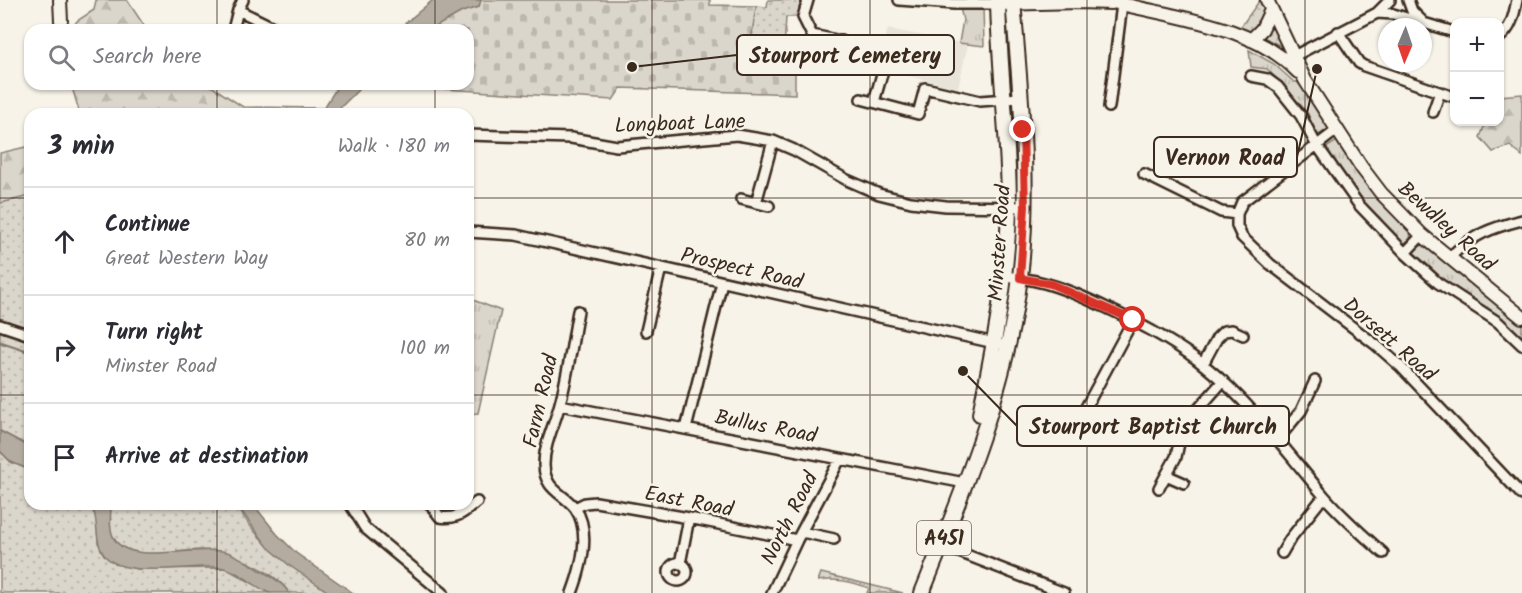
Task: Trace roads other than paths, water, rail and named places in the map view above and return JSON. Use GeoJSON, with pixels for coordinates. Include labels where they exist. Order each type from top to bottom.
{"type":"FeatureCollection","features":[{"type":"Feature","properties":{"kind":"main road"},"geometry":{"type":"LineString","coordinates":[[60,0],[61,21]]}},
{"type":"Feature","properties":{"kind":"main road"},"geometry":{"type":"LineString","coordinates":[[1106,0],[1214,27],[1251,40],[1282,57],[1305,80]]}},
{"type":"Feature","properties":{"kind":"main road"},"geometry":{"type":"LineString","coordinates":[[992,2],[1122,4]]}},
{"type":"Feature","properties":{"kind":"main road","name":"Minster Road"},"geometry":{"type":"LineString","coordinates":[[992,2],[1005,99],[1009,207],[1001,345]]}},
{"type":"Feature","properties":{"kind":"main road","name":"Minster Road"},"geometry":{"type":"LineString","coordinates":[[922,593],[983,431],[1001,345],[1020,278],[1025,207],[1013,2]]}},
{"type":"Feature","properties":{"kind":"main road"},"geometry":{"type":"LineString","coordinates":[[1251,40],[1262,28],[1269,5]]}},
{"type":"Feature","properties":{"kind":"main road","name":"Bewdley Road"},"geometry":{"type":"LineString","coordinates":[[1269,5],[1305,80],[1362,168],[1381,193],[1422,235],[1520,313]]}},
{"type":"Feature","properties":{"kind":"street"},"geometry":{"type":"LineString","coordinates":[[234,24],[243,0]]}},
{"type":"Feature","properties":{"kind":"street"},"geometry":{"type":"LineString","coordinates":[[808,0],[802,17],[812,35],[841,41]]}},
{"type":"Feature","properties":{"kind":"street"},"geometry":{"type":"LineString","coordinates":[[899,0],[992,2]]}},
{"type":"Feature","properties":{"kind":"street"},"geometry":{"type":"LineString","coordinates":[[1294,56],[1377,13],[1390,0]]}},
{"type":"Feature","properties":{"kind":"street"},"geometry":{"type":"LineString","coordinates":[[1408,0],[1412,11],[1420,18]]}},
{"type":"Feature","properties":{"kind":"street"},"geometry":{"type":"LineString","coordinates":[[1504,34],[1511,24],[1517,0]]}},
{"type":"Feature","properties":{"kind":"street"},"geometry":{"type":"LineString","coordinates":[[1109,107],[1122,4]]}},
{"type":"Feature","properties":{"kind":"street"},"geometry":{"type":"LineString","coordinates":[[238,10],[267,24]]}},
{"type":"Feature","properties":{"kind":"street"},"geometry":{"type":"LineString","coordinates":[[1377,13],[1405,18]]}},
{"type":"Feature","properties":{"kind":"street"},"geometry":{"type":"LineString","coordinates":[[1432,26],[1450,31]]}},
{"type":"Feature","properties":{"kind":"street"},"geometry":{"type":"LineString","coordinates":[[1338,32],[1359,63],[1364,66],[1450,96]]}},
{"type":"Feature","properties":{"kind":"street"},"geometry":{"type":"LineString","coordinates":[[874,102],[882,74]]}},
{"type":"Feature","properties":{"kind":"street","name":"Bewdley Road"},"geometry":{"type":"LineString","coordinates":[[1251,76],[1267,79],[1278,87],[1301,116],[1317,144],[1359,205],[1405,253],[1438,283],[1498,322],[1522,345]]}},
{"type":"Feature","properties":{"kind":"street"},"geometry":{"type":"LineString","coordinates":[[861,99],[918,114],[925,87],[980,100],[1020,98]]}},
{"type":"Feature","properties":{"kind":"street"},"geometry":{"type":"LineString","coordinates":[[1434,112],[1440,93]]}},
{"type":"Feature","properties":{"kind":"street"},"geometry":{"type":"LineString","coordinates":[[1144,174],[1221,212],[1237,214],[1242,202],[1337,130]]}},
{"type":"Feature","properties":{"kind":"street","name":"Longboat Lane"},"geometry":{"type":"LineString","coordinates":[[474,135],[571,138],[617,146],[638,146],[737,135],[773,141],[794,150],[847,180],[879,194],[911,202],[946,206],[1025,207]]}},
{"type":"Feature","properties":{"kind":"street"},"geometry":{"type":"LineString","coordinates":[[756,203],[773,141]]}},
{"type":"Feature","properties":{"kind":"street"},"geometry":{"type":"LineString","coordinates":[[741,199],[769,206]]}},
{"type":"Feature","properties":{"kind":"street","name":"Dorsett Road"},"geometry":{"type":"LineString","coordinates":[[1237,214],[1237,226],[1242,237],[1269,264],[1376,345],[1400,366],[1522,495]]}},
{"type":"Feature","properties":{"kind":"street"},"geometry":{"type":"LineString","coordinates":[[1450,257],[1465,242],[1490,228],[1522,220]]}},
{"type":"Feature","properties":{"kind":"street","name":"Prospect Road"},"geometry":{"type":"LineString","coordinates":[[474,232],[516,236],[1001,345]]}},
{"type":"Feature","properties":{"kind":"street"},"geometry":{"type":"LineString","coordinates":[[1405,253],[1422,235]]}},
{"type":"Feature","properties":{"kind":"street"},"geometry":{"type":"LineString","coordinates":[[646,331],[660,268]]}},
{"type":"Feature","properties":{"kind":"street"},"geometry":{"type":"LineString","coordinates":[[1004,276],[1061,287],[1133,320],[1203,364],[1223,381],[1278,439],[1345,519],[1383,553]]}},
{"type":"Feature","properties":{"kind":"street"},"geometry":{"type":"LineString","coordinates":[[686,429],[722,282]]}},
{"type":"Feature","properties":{"kind":"street","name":"Farm Road"},"geometry":{"type":"LineString","coordinates":[[575,508],[550,486],[544,466],[549,438],[560,405],[578,311]]}},
{"type":"Feature","properties":{"kind":"street"},"geometry":{"type":"LineString","coordinates":[[1071,435],[1133,320]]}},
{"type":"Feature","properties":{"kind":"street"},"geometry":{"type":"LineString","coordinates":[[0,325],[24,333]]}},
{"type":"Feature","properties":{"kind":"street"},"geometry":{"type":"LineString","coordinates":[[1203,364],[1217,338],[1224,331],[1232,330],[1243,335]]}},
{"type":"Feature","properties":{"kind":"street"},"geometry":{"type":"LineString","coordinates":[[1159,488],[1178,450],[1186,423],[1223,381]]}},
{"type":"Feature","properties":{"kind":"street"},"geometry":{"type":"LineString","coordinates":[[1278,439],[1301,411],[1315,381]]}},
{"type":"Feature","properties":{"kind":"street","name":"Bullus Road"},"geometry":{"type":"LineString","coordinates":[[560,405],[965,483]]}},
{"type":"Feature","properties":{"kind":"street","name":"North Road"},"geometry":{"type":"LineString","coordinates":[[772,593],[840,459]]}},
{"type":"Feature","properties":{"kind":"street"},"geometry":{"type":"LineString","coordinates":[[1166,475],[1184,483]]}},
{"type":"Feature","properties":{"kind":"street"},"geometry":{"type":"LineString","coordinates":[[1282,553],[1290,539],[1324,496]]}},
{"type":"Feature","properties":{"kind":"street","name":"East Road"},"geometry":{"type":"LineString","coordinates":[[575,508],[585,503],[596,502],[799,536],[834,539]]}},
{"type":"Feature","properties":{"kind":"street"},"geometry":{"type":"LineString","coordinates":[[572,593],[580,571],[583,548],[582,526],[575,508]]}},
{"type":"Feature","properties":{"kind":"street"},"geometry":{"type":"LineString","coordinates":[[354,510],[365,528],[443,593]]}},
{"type":"Feature","properties":{"kind":"street"},"geometry":{"type":"LineString","coordinates":[[435,510],[440,517],[450,519],[458,517],[467,510]]}},
{"type":"Feature","properties":{"kind":"street"},"geometry":{"type":"LineString","coordinates":[[680,564],[689,518]]}},
{"type":"Feature","properties":{"kind":"street"},"geometry":{"type":"LineString","coordinates":[[941,545],[1064,593]]}},
{"type":"Feature","properties":{"kind":"waterway"},"geometry":{"type":"LineString","coordinates":[[0,342],[24,350]]}},
{"type":"Feature","properties":{"kind":"place","name":"Stourport Cemetery"},"geometry":{"type":"Point","coordinates":[632,67]}},
{"type":"Feature","properties":{"kind":"place","name":"Vernon Road"},"geometry":{"type":"Point","coordinates":[1317,69]}},
{"type":"Feature","properties":{"kind":"place","name":"Stourport Baptist Church"},"geometry":{"type":"Point","coordinates":[963,371]}}]}
